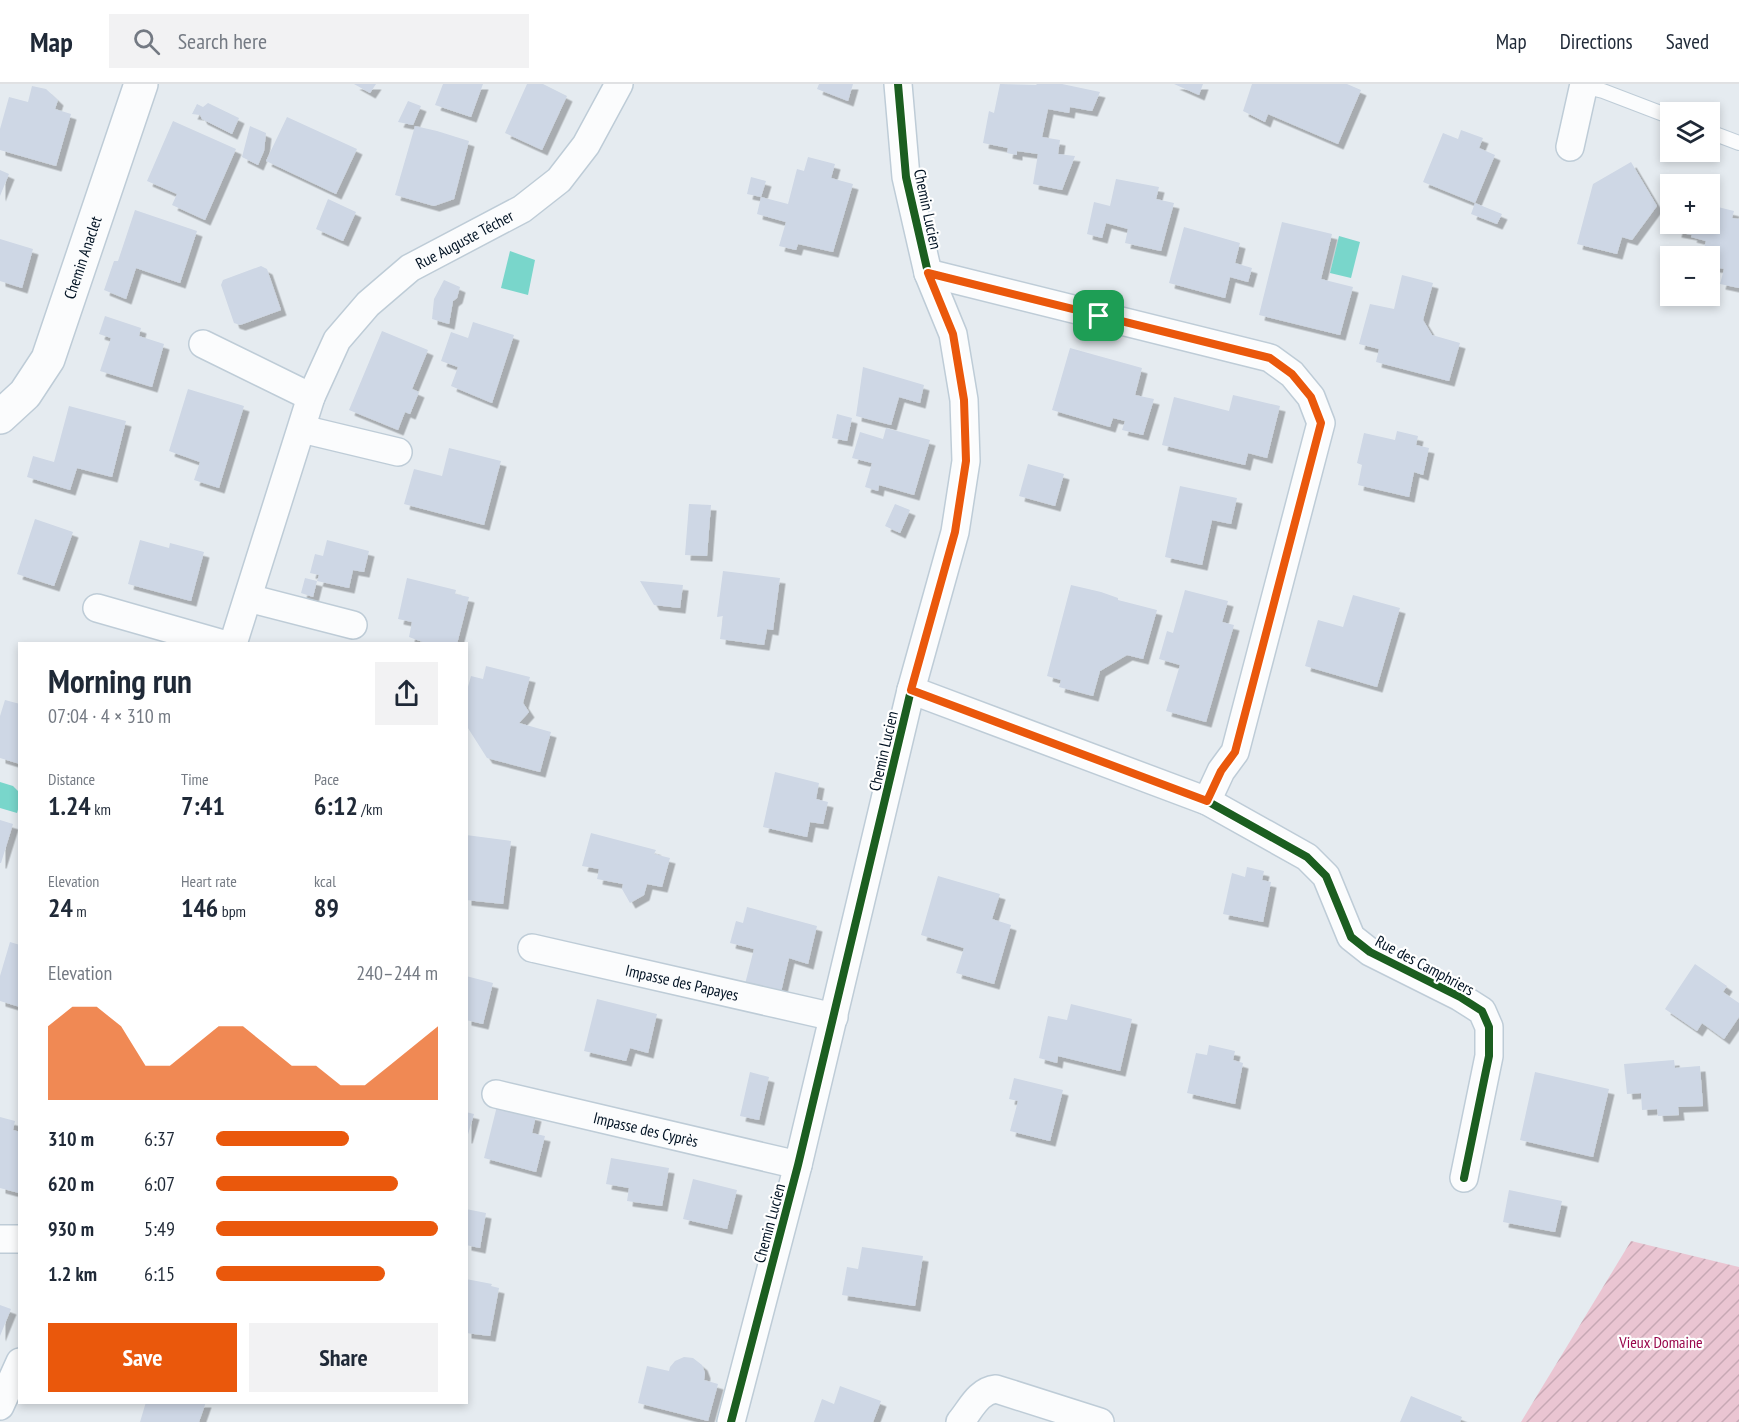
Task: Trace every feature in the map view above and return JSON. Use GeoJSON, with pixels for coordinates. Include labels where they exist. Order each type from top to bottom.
{"type":"FeatureCollection","features":[{"type":"Feature","properties":{"kind":"street","name":"Chemin Anaclet"},"geometry":{"type":"LineString","coordinates":[[0,417],[25,394],[48,358],[141,84]]}},
{"type":"Feature","properties":{"kind":"street","name":"Rue Auguste Técher"},"geometry":{"type":"LineString","coordinates":[[234,642],[311,397],[338,340],[368,304],[410,268],[522,209],[560,180],[586,145],[619,84]]}},
{"type":"Feature","properties":{"kind":"street","name":"Chemin Lucien"},"geometry":{"type":"LineString","coordinates":[[731,1422],[798,1165],[911,690],[955,532],[966,461],[964,400],[953,334],[928,273],[906,177],[898,84]]}},
{"type":"Feature","properties":{"kind":"street"},"geometry":{"type":"LineString","coordinates":[[1570,147],[1583,85]]}},
{"type":"Feature","properties":{"kind":"street"},"geometry":{"type":"LineString","coordinates":[[928,273],[1270,358],[1292,374],[1311,397],[1321,423],[1235,752],[1221,771],[1207,801]]}},
{"type":"Feature","properties":{"kind":"street"},"geometry":{"type":"LineString","coordinates":[[203,344],[311,397]]}},
{"type":"Feature","properties":{"kind":"street"},"geometry":{"type":"LineString","coordinates":[[302,429],[398,452]]}},
{"type":"Feature","properties":{"kind":"street"},"geometry":{"type":"LineString","coordinates":[[248,598],[353,625]]}},
{"type":"Feature","properties":{"kind":"street"},"geometry":{"type":"LineString","coordinates":[[97,608],[216,642]]}},
{"type":"Feature","properties":{"kind":"street","name":"Rue des Camphriers"},"geometry":{"type":"LineString","coordinates":[[911,690],[1207,801],[1307,857],[1326,876],[1351,937],[1370,952],[1460,997],[1482,1011],[1489,1027],[1489,1056],[1464,1178]]}},
{"type":"Feature","properties":{"kind":"street","name":"Impasse des Papayes"},"geometry":{"type":"LineString","coordinates":[[532,948],[834,1017]]}},
{"type":"Feature","properties":{"kind":"street","name":"Impasse des Cyprès"},"geometry":{"type":"LineString","coordinates":[[496,1094],[798,1165]]}},
{"type":"Feature","properties":{"kind":"street"},"geometry":{"type":"LineString","coordinates":[[0,1239],[18,1239]]}},
{"type":"Feature","properties":{"kind":"street"},"geometry":{"type":"LineString","coordinates":[[0,1406],[18,1366]]}},
{"type":"Feature","properties":{"kind":"street"},"geometry":{"type":"LineString","coordinates":[[960,1422],[982,1394],[996,1389],[1100,1422]]}},
{"type":"Feature","properties":{"kind":"lane"},"geometry":{"type":"LineString","coordinates":[[1583,85],[1660,113]]}},
{"type":"Feature","properties":{"kind":"lane"},"geometry":{"type":"LineString","coordinates":[[1720,136],[1739,143]]}},
{"type":"Feature","properties":{"kind":"green space","name":"Vieux Domaine"},"geometry":{"type":"Polygon","coordinates":[[[1631,1241],[1739,1267],[1739,1422],[1521,1422],[1631,1241]]]}},
{"type":"Feature","properties":{"kind":"shaded area"},"geometry":{"type":"Polygon","coordinates":[[[1339,236],[1360,242],[1351,278],[1330,273],[1339,236]]]}},
{"type":"Feature","properties":{"kind":"shaded area"},"geometry":{"type":"Polygon","coordinates":[[[510,251],[535,260],[528,295],[501,288],[510,251]]]}},
{"type":"Feature","properties":{"kind":"shaded area"},"geometry":{"type":"Polygon","coordinates":[[[0,782],[13,786],[18,791],[18,810],[17,813],[0,808],[0,782]]]}},
{"type":"Feature","properties":{"kind":"building"},"geometry":{"type":"Polygon","coordinates":[[[354,84],[376,84],[370,93],[354,84]]]}},
{"type":"Feature","properties":{"kind":"building"},"geometry":{"type":"Polygon","coordinates":[[[443,84],[483,84],[471,117],[435,105],[443,84]]]}},
{"type":"Feature","properties":{"kind":"building"},"geometry":{"type":"Polygon","coordinates":[[[527,84],[543,84],[567,96],[542,150],[505,133],[527,84]]]}},
{"type":"Feature","properties":{"kind":"building"},"geometry":{"type":"Polygon","coordinates":[[[819,84],[853,84],[848,101],[817,89],[819,84]]]}},
{"type":"Feature","properties":{"kind":"building"},"geometry":{"type":"Polygon","coordinates":[[[1000,84],[1062,84],[1100,92],[1092,111],[1070,107],[1069,113],[1048,109],[1042,137],[1060,140],[1058,154],[1075,156],[1062,190],[1033,184],[1038,154],[1017,151],[1017,155],[1007,153],[1008,148],[983,143],[989,111],[994,113],[1000,84]]]}},
{"type":"Feature","properties":{"kind":"building"},"geometry":{"type":"Polygon","coordinates":[[[1174,84],[1203,84],[1199,95],[1174,84]]]}},
{"type":"Feature","properties":{"kind":"building"},"geometry":{"type":"Polygon","coordinates":[[[1252,84],[1347,84],[1361,90],[1338,144],[1268,114],[1265,122],[1243,111],[1252,84]]]}},
{"type":"Feature","properties":{"kind":"building"},"geometry":{"type":"Polygon","coordinates":[[[32,86],[46,89],[58,100],[55,109],[71,114],[56,166],[0,150],[0,129],[9,97],[28,102],[32,86]]]}},
{"type":"Feature","properties":{"kind":"building"},"geometry":{"type":"Polygon","coordinates":[[[408,101],[421,106],[413,125],[398,122],[408,101]]]}},
{"type":"Feature","properties":{"kind":"building"},"geometry":{"type":"Polygon","coordinates":[[[208,103],[239,118],[232,134],[202,119],[200,115],[192,114],[197,104],[203,107],[208,103]]]}},
{"type":"Feature","properties":{"kind":"building"},"geometry":{"type":"Polygon","coordinates":[[[287,117],[357,149],[336,194],[266,161],[287,117]]]}},
{"type":"Feature","properties":{"kind":"building"},"geometry":{"type":"Polygon","coordinates":[[[173,121],[236,149],[205,220],[172,205],[177,194],[147,181],[173,121]]]}},
{"type":"Feature","properties":{"kind":"building"},"geometry":{"type":"Polygon","coordinates":[[[250,126],[266,133],[264,151],[258,165],[242,157],[250,126]]]}},
{"type":"Feature","properties":{"kind":"building"},"geometry":{"type":"Polygon","coordinates":[[[415,126],[469,141],[454,199],[434,206],[395,195],[415,126]]]}},
{"type":"Feature","properties":{"kind":"building"},"geometry":{"type":"Polygon","coordinates":[[[1461,130],[1483,138],[1479,148],[1495,155],[1475,203],[1423,182],[1443,133],[1458,139],[1461,130]]]}},
{"type":"Feature","properties":{"kind":"building"},"geometry":{"type":"Polygon","coordinates":[[[808,157],[835,164],[831,178],[853,184],[833,252],[798,244],[796,250],[779,246],[786,222],[757,214],[761,197],[788,204],[797,169],[804,171],[808,157]]]}},
{"type":"Feature","properties":{"kind":"building"},"geometry":{"type":"Polygon","coordinates":[[[1631,162],[1657,206],[1632,240],[1622,237],[1617,254],[1577,244],[1593,184],[1631,162]]]}},
{"type":"Feature","properties":{"kind":"building"},"geometry":{"type":"Polygon","coordinates":[[[0,170],[9,174],[0,196],[0,170]]]}},
{"type":"Feature","properties":{"kind":"building"},"geometry":{"type":"Polygon","coordinates":[[[751,177],[766,181],[761,197],[747,194],[751,177]]]}},
{"type":"Feature","properties":{"kind":"building"},"geometry":{"type":"Polygon","coordinates":[[[1116,179],[1159,187],[1156,199],[1174,203],[1161,251],[1125,243],[1128,229],[1106,223],[1102,238],[1087,234],[1094,202],[1110,206],[1116,179]]]}},
{"type":"Feature","properties":{"kind":"building"},"geometry":{"type":"Polygon","coordinates":[[[328,199],[356,212],[343,241],[316,229],[328,199]]]}},
{"type":"Feature","properties":{"kind":"building"},"geometry":{"type":"Polygon","coordinates":[[[1475,203],[1502,214],[1497,224],[1471,214],[1475,203]]]}},
{"type":"Feature","properties":{"kind":"building"},"geometry":{"type":"Polygon","coordinates":[[[1720,208],[1734,211],[1732,218],[1739,219],[1739,288],[1720,284],[1724,269],[1720,268],[1720,246],[1705,246],[1706,241],[1691,237],[1692,235],[1687,234],[1720,234],[1720,208]]]}},
{"type":"Feature","properties":{"kind":"building"},"geometry":{"type":"Polygon","coordinates":[[[135,210],[197,231],[180,283],[136,268],[126,299],[104,290],[114,261],[118,261],[135,210]]]}},
{"type":"Feature","properties":{"kind":"building"},"geometry":{"type":"Polygon","coordinates":[[[1282,222],[1332,234],[1321,279],[1353,287],[1340,335],[1259,315],[1282,222]]]}},
{"type":"Feature","properties":{"kind":"building"},"geometry":{"type":"Polygon","coordinates":[[[1184,227],[1240,243],[1235,263],[1252,268],[1248,282],[1230,277],[1225,298],[1169,283],[1184,227]]]}},
{"type":"Feature","properties":{"kind":"building"},"geometry":{"type":"Polygon","coordinates":[[[0,239],[33,249],[22,288],[0,281],[0,239]]]}},
{"type":"Feature","properties":{"kind":"building"},"geometry":{"type":"Polygon","coordinates":[[[261,266],[267,269],[281,310],[240,325],[234,323],[221,285],[223,280],[261,266]]]}},
{"type":"Feature","properties":{"kind":"building"},"geometry":{"type":"Polygon","coordinates":[[[1402,275],[1433,283],[1423,320],[1432,335],[1460,343],[1449,381],[1376,362],[1379,349],[1359,344],[1370,304],[1394,309],[1402,275]]]}},
{"type":"Feature","properties":{"kind":"building"},"geometry":{"type":"Polygon","coordinates":[[[444,280],[460,287],[457,298],[453,301],[449,324],[432,319],[434,299],[444,280]]]}},
{"type":"Feature","properties":{"kind":"building"},"geometry":{"type":"Polygon","coordinates":[[[105,316],[141,328],[139,336],[164,344],[152,387],[100,371],[111,338],[99,334],[105,316]]]}},
{"type":"Feature","properties":{"kind":"building"},"geometry":{"type":"Polygon","coordinates":[[[473,322],[514,335],[492,403],[451,386],[458,367],[441,361],[451,332],[468,338],[473,322]]]}},
{"type":"Feature","properties":{"kind":"building"},"geometry":{"type":"Polygon","coordinates":[[[382,331],[428,350],[412,389],[419,392],[410,414],[405,412],[398,430],[349,410],[382,331]]]}},
{"type":"Feature","properties":{"kind":"building"},"geometry":{"type":"Polygon","coordinates":[[[1070,348],[1142,368],[1135,395],[1154,399],[1143,435],[1122,430],[1125,421],[1113,418],[1110,427],[1052,410],[1070,348]]]}},
{"type":"Feature","properties":{"kind":"building"},"geometry":{"type":"Polygon","coordinates":[[[863,367],[924,385],[920,403],[899,397],[891,425],[856,416],[863,367]]]}},
{"type":"Feature","properties":{"kind":"building"},"geometry":{"type":"Polygon","coordinates":[[[188,389],[244,406],[219,488],[194,480],[200,462],[169,451],[188,389]]]}},
{"type":"Feature","properties":{"kind":"building"},"geometry":{"type":"Polygon","coordinates":[[[1233,395],[1280,406],[1267,458],[1248,453],[1245,465],[1162,445],[1174,397],[1229,411],[1233,395]]]}},
{"type":"Feature","properties":{"kind":"building"},"geometry":{"type":"Polygon","coordinates":[[[69,406],[126,421],[112,477],[77,468],[70,490],[27,477],[33,456],[54,462],[69,406]]]}},
{"type":"Feature","properties":{"kind":"building"},"geometry":{"type":"Polygon","coordinates":[[[837,414],[852,418],[847,441],[832,438],[837,414]]]}},
{"type":"Feature","properties":{"kind":"building"},"geometry":{"type":"Polygon","coordinates":[[[886,428],[930,440],[914,495],[879,485],[878,491],[865,487],[872,463],[852,458],[860,432],[883,439],[886,428]]]}},
{"type":"Feature","properties":{"kind":"building"},"geometry":{"type":"Polygon","coordinates":[[[1397,431],[1418,436],[1416,445],[1429,448],[1423,475],[1414,472],[1409,497],[1358,485],[1362,465],[1357,463],[1364,433],[1395,440],[1397,431]]]}},
{"type":"Feature","properties":{"kind":"building"},"geometry":{"type":"Polygon","coordinates":[[[449,448],[501,461],[484,525],[404,504],[414,469],[442,476],[449,448]]]}},
{"type":"Feature","properties":{"kind":"building"},"geometry":{"type":"Polygon","coordinates":[[[1028,464],[1064,474],[1055,506],[1019,496],[1028,464]]]}},
{"type":"Feature","properties":{"kind":"building"},"geometry":{"type":"Polygon","coordinates":[[[1180,486],[1237,498],[1231,524],[1212,520],[1202,565],[1165,557],[1180,486]]]}},
{"type":"Feature","properties":{"kind":"building"},"geometry":{"type":"Polygon","coordinates":[[[689,504],[711,505],[707,556],[685,555],[689,504]]]}},
{"type":"Feature","properties":{"kind":"building"},"geometry":{"type":"Polygon","coordinates":[[[895,504],[910,510],[900,533],[885,526],[895,504]]]}},
{"type":"Feature","properties":{"kind":"building"},"geometry":{"type":"Polygon","coordinates":[[[35,519],[73,532],[54,586],[17,574],[35,519]]]}},
{"type":"Feature","properties":{"kind":"building"},"geometry":{"type":"Polygon","coordinates":[[[140,540],[169,548],[170,543],[204,552],[191,601],[128,584],[140,540]]]}},
{"type":"Feature","properties":{"kind":"building"},"geometry":{"type":"Polygon","coordinates":[[[327,540],[369,551],[364,572],[353,570],[349,588],[317,581],[319,575],[310,573],[315,554],[323,556],[327,540]]]}},
{"type":"Feature","properties":{"kind":"building"},"geometry":{"type":"Polygon","coordinates":[[[723,571],[780,578],[773,630],[767,629],[764,645],[720,639],[723,616],[717,617],[723,571]]]}},
{"type":"Feature","properties":{"kind":"building"},"geometry":{"type":"Polygon","coordinates":[[[305,578],[317,581],[313,597],[301,593],[305,578]]]}},
{"type":"Feature","properties":{"kind":"building"},"geometry":{"type":"Polygon","coordinates":[[[407,578],[456,590],[455,594],[469,597],[458,642],[423,642],[409,637],[412,622],[398,619],[407,578]]]}},
{"type":"Feature","properties":{"kind":"building"},"geometry":{"type":"Polygon","coordinates":[[[640,581],[683,585],[680,608],[654,605],[640,581]]]}},
{"type":"Feature","properties":{"kind":"building"},"geometry":{"type":"Polygon","coordinates":[[[1071,585],[1157,610],[1143,659],[1127,655],[1100,671],[1093,696],[1059,687],[1061,680],[1047,676],[1071,585]]]}},
{"type":"Feature","properties":{"kind":"building"},"geometry":{"type":"Polygon","coordinates":[[[1185,590],[1228,601],[1222,622],[1234,625],[1206,722],[1166,711],[1180,665],[1159,659],[1167,631],[1173,633],[1185,590]]]}},
{"type":"Feature","properties":{"kind":"building"},"geometry":{"type":"Polygon","coordinates":[[[1353,595],[1400,608],[1377,687],[1305,666],[1318,620],[1343,627],[1353,595]]]}},
{"type":"Feature","properties":{"kind":"building"},"geometry":{"type":"Polygon","coordinates":[[[486,666],[530,677],[523,703],[529,712],[519,723],[551,732],[540,772],[487,758],[468,728],[468,687],[471,676],[483,679],[486,666]]]}},
{"type":"Feature","properties":{"kind":"building"},"geometry":{"type":"Polygon","coordinates":[[[5,700],[18,703],[18,763],[0,758],[0,716],[5,700]]]}},
{"type":"Feature","properties":{"kind":"building"},"geometry":{"type":"Polygon","coordinates":[[[775,772],[819,783],[816,799],[828,802],[823,824],[810,822],[807,837],[763,827],[775,772]]]}},
{"type":"Feature","properties":{"kind":"building"},"geometry":{"type":"Polygon","coordinates":[[[0,820],[13,824],[1,863],[0,863],[0,820]]]}},
{"type":"Feature","properties":{"kind":"building"},"geometry":{"type":"Polygon","coordinates":[[[591,833],[656,850],[654,854],[670,858],[662,887],[647,884],[644,895],[630,903],[622,889],[623,884],[597,879],[599,869],[582,866],[591,833]]]}},
{"type":"Feature","properties":{"kind":"building"},"geometry":{"type":"Polygon","coordinates":[[[468,835],[511,841],[503,904],[468,900],[468,835]]]}},
{"type":"Feature","properties":{"kind":"building"},"geometry":{"type":"Polygon","coordinates":[[[1247,867],[1264,871],[1262,880],[1271,882],[1263,922],[1223,914],[1232,873],[1245,877],[1247,867]]]}},
{"type":"Feature","properties":{"kind":"building"},"geometry":{"type":"Polygon","coordinates":[[[938,876],[1000,894],[992,919],[1011,925],[994,984],[956,973],[964,948],[921,935],[938,876]]]}},
{"type":"Feature","properties":{"kind":"building"},"geometry":{"type":"Polygon","coordinates":[[[747,907],[817,926],[808,964],[789,958],[781,992],[745,984],[754,949],[730,943],[736,921],[743,923],[747,907]]]}},
{"type":"Feature","properties":{"kind":"building"},"geometry":{"type":"Polygon","coordinates":[[[10,942],[18,944],[18,1006],[0,1001],[0,976],[10,942]]]}},
{"type":"Feature","properties":{"kind":"building"},"geometry":{"type":"Polygon","coordinates":[[[1695,964],[1727,986],[1723,992],[1739,1003],[1739,1017],[1724,1039],[1702,1023],[1697,1031],[1665,1009],[1695,964]]]}},
{"type":"Feature","properties":{"kind":"building"},"geometry":{"type":"Polygon","coordinates":[[[468,977],[493,983],[483,1024],[468,1020],[468,977]]]}},
{"type":"Feature","properties":{"kind":"building"},"geometry":{"type":"Polygon","coordinates":[[[597,999],[657,1014],[648,1053],[630,1048],[626,1061],[584,1051],[597,999]]]}},
{"type":"Feature","properties":{"kind":"building"},"geometry":{"type":"Polygon","coordinates":[[[1071,1004],[1132,1019],[1120,1071],[1058,1056],[1057,1063],[1039,1058],[1048,1016],[1067,1020],[1071,1004]]]}},
{"type":"Feature","properties":{"kind":"building"},"geometry":{"type":"Polygon","coordinates":[[[1209,1045],[1235,1051],[1233,1060],[1243,1063],[1235,1104],[1187,1093],[1196,1053],[1207,1055],[1209,1045]]]}},
{"type":"Feature","properties":{"kind":"building"},"geometry":{"type":"Polygon","coordinates":[[[1674,1060],[1675,1068],[1700,1066],[1703,1106],[1678,1107],[1679,1115],[1658,1116],[1657,1109],[1642,1110],[1641,1093],[1627,1094],[1624,1064],[1674,1060]]]}},
{"type":"Feature","properties":{"kind":"building"},"geometry":{"type":"Polygon","coordinates":[[[750,1072],[769,1077],[759,1120],[740,1116],[750,1072]]]}},
{"type":"Feature","properties":{"kind":"building"},"geometry":{"type":"Polygon","coordinates":[[[1535,1072],[1609,1089],[1593,1157],[1520,1140],[1535,1072]]]}},
{"type":"Feature","properties":{"kind":"building"},"geometry":{"type":"Polygon","coordinates":[[[1014,1078],[1063,1090],[1050,1141],[1010,1131],[1018,1101],[1009,1099],[1014,1078]]]}},
{"type":"Feature","properties":{"kind":"building"},"geometry":{"type":"Polygon","coordinates":[[[497,1106],[536,1116],[532,1133],[545,1136],[536,1172],[484,1158],[497,1106]]]}},
{"type":"Feature","properties":{"kind":"building"},"geometry":{"type":"Polygon","coordinates":[[[468,1112],[474,1114],[468,1135],[468,1112]]]}},
{"type":"Feature","properties":{"kind":"building"},"geometry":{"type":"Polygon","coordinates":[[[0,1117],[15,1121],[13,1130],[18,1131],[18,1193],[0,1188],[0,1117]]]}},
{"type":"Feature","properties":{"kind":"building"},"geometry":{"type":"Polygon","coordinates":[[[611,1158],[669,1168],[662,1206],[627,1201],[629,1188],[606,1184],[611,1158]]]}},
{"type":"Feature","properties":{"kind":"building"},"geometry":{"type":"Polygon","coordinates":[[[693,1179],[737,1190],[727,1229],[683,1219],[693,1179]]]}},
{"type":"Feature","properties":{"kind":"building"},"geometry":{"type":"Polygon","coordinates":[[[1509,1190],[1562,1201],[1555,1232],[1503,1222],[1509,1190]]]}},
{"type":"Feature","properties":{"kind":"building"},"geometry":{"type":"Polygon","coordinates":[[[468,1209],[486,1213],[480,1248],[468,1245],[468,1209]]]}},
{"type":"Feature","properties":{"kind":"building"},"geometry":{"type":"Polygon","coordinates":[[[862,1247],[923,1256],[915,1306],[842,1295],[847,1267],[858,1269],[862,1247]]]}},
{"type":"Feature","properties":{"kind":"building"},"geometry":{"type":"Polygon","coordinates":[[[468,1279],[492,1284],[491,1286],[499,1288],[490,1336],[468,1333],[468,1279]]]}},
{"type":"Feature","properties":{"kind":"building"},"geometry":{"type":"Polygon","coordinates":[[[0,1305],[11,1309],[0,1336],[0,1305]]]}},
{"type":"Feature","properties":{"kind":"building"},"geometry":{"type":"Polygon","coordinates":[[[684,1357],[693,1358],[702,1365],[705,1373],[704,1380],[718,1384],[708,1421],[638,1403],[647,1366],[669,1371],[675,1361],[684,1357]]]}},
{"type":"Feature","properties":{"kind":"building"},"geometry":{"type":"Polygon","coordinates":[[[840,1386],[881,1401],[873,1422],[814,1422],[822,1399],[834,1404],[840,1386]]]}},
{"type":"Feature","properties":{"kind":"building"},"geometry":{"type":"Polygon","coordinates":[[[1411,1396],[1462,1417],[1460,1422],[1400,1422],[1411,1396]]]}},
{"type":"Feature","properties":{"kind":"building"},"geometry":{"type":"Polygon","coordinates":[[[145,1404],[205,1404],[199,1422],[140,1422],[145,1404]]]}},
{"type":"Feature","properties":{"kind":"cycle path"},"geometry":{"type":"LineString","coordinates":[[731,1422],[798,1165],[911,690],[955,532],[966,461],[964,400],[953,334],[928,273],[906,177],[898,84]]}},
{"type":"Feature","properties":{"kind":"cycle path"},"geometry":{"type":"LineString","coordinates":[[928,273],[1270,358],[1292,374],[1311,397],[1321,423],[1235,752],[1221,771],[1207,801]]}},
{"type":"Feature","properties":{"kind":"cycle path"},"geometry":{"type":"LineString","coordinates":[[911,690],[1207,801],[1307,857],[1326,876],[1351,937],[1370,952],[1460,997],[1482,1011],[1489,1027],[1489,1056],[1464,1178]]}},
{"type":"Feature","properties":{"kind":"route"},"geometry":{"type":"LineString","coordinates":[[928,273],[1099,316],[1270,358],[1292,374],[1311,397],[1321,423],[1235,752],[1221,771],[1207,801],[911,690],[955,532],[966,461],[964,400],[953,334],[928,273]]}}]}
